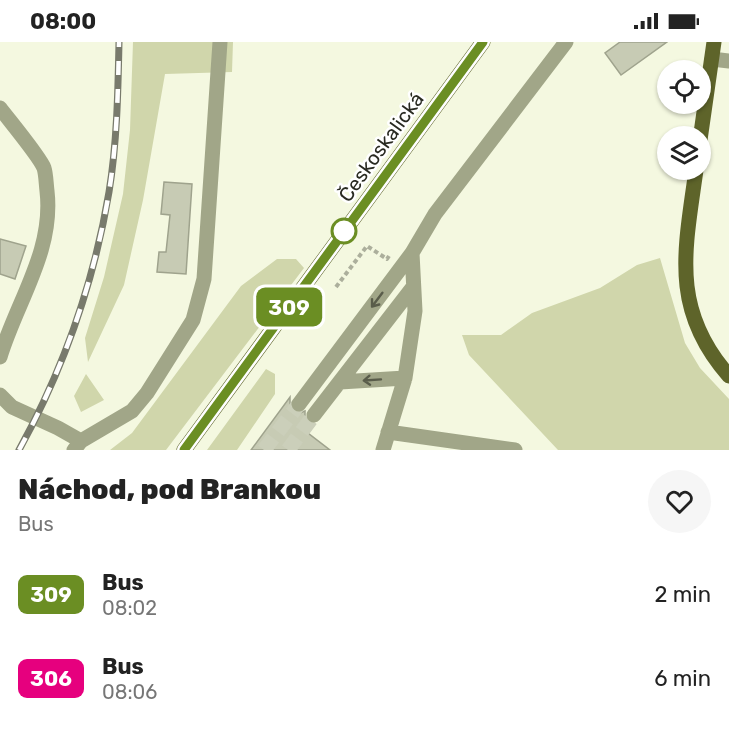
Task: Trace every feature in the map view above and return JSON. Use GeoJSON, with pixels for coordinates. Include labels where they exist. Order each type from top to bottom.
{"type":"FeatureCollection","features":[{"type":"Feature","properties":{"kind":"main road","name":"Českoskalická"},"geometry":{"type":"LineString","coordinates":[[184,450],[483,42]]}},
{"type":"Feature","properties":{"kind":"main road"},"geometry":{"type":"LineString","coordinates":[[702,126],[714,42]]}},
{"type":"Feature","properties":{"kind":"main road"},"geometry":{"type":"LineString","coordinates":[[695,180],[686,255],[687,296],[699,334],[729,376]]}},
{"type":"Feature","properties":{"kind":"street"},"geometry":{"type":"LineString","coordinates":[[0,395],[12,407],[58,428],[77,446],[132,411],[147,393],[193,320],[204,279],[220,42]]}},
{"type":"Feature","properties":{"kind":"street"},"geometry":{"type":"LineString","coordinates":[[299,404],[412,254],[435,214],[566,42]]}},
{"type":"Feature","properties":{"kind":"street"},"geometry":{"type":"LineString","coordinates":[[711,59],[729,61]]}},
{"type":"Feature","properties":{"kind":"street"},"geometry":{"type":"LineString","coordinates":[[0,108],[44,166],[49,210],[45,242],[7,334],[0,357]]}},
{"type":"Feature","properties":{"kind":"street"},"geometry":{"type":"LineString","coordinates":[[383,450],[405,378],[415,311],[412,254]]}},
{"type":"Feature","properties":{"kind":"street"},"geometry":{"type":"LineString","coordinates":[[314,415],[413,287]]}},
{"type":"Feature","properties":{"kind":"street"},"geometry":{"type":"LineString","coordinates":[[340,382],[405,378]]}},
{"type":"Feature","properties":{"kind":"street"},"geometry":{"type":"LineString","coordinates":[[388,432],[515,450]]}},
{"type":"Feature","properties":{"kind":"path"},"geometry":{"type":"LineString","coordinates":[[336,287],[368,246],[387,259],[394,249]]}},
{"type":"Feature","properties":{"kind":"green space"},"geometry":{"type":"Polygon","coordinates":[[[133,42],[233,42],[232,72],[165,74],[143,200],[124,285],[88,362],[85,338],[104,277],[123,194],[130,130],[133,42]]]}},
{"type":"Feature","properties":{"kind":"green space"},"geometry":{"type":"Polygon","coordinates":[[[660,258],[685,343],[700,368],[729,399],[729,450],[558,450],[469,355],[462,335],[501,335],[532,313],[600,288],[637,265],[660,258]]]}},
{"type":"Feature","properties":{"kind":"green space"},"geometry":{"type":"Polygon","coordinates":[[[277,259],[296,259],[304,268],[166,450],[110,450],[132,433],[241,286],[277,259]]]}},
{"type":"Feature","properties":{"kind":"green space"},"geometry":{"type":"Polygon","coordinates":[[[266,369],[275,374],[275,394],[237,450],[207,450],[266,369]]]}},
{"type":"Feature","properties":{"kind":"green space"},"geometry":{"type":"Polygon","coordinates":[[[86,374],[104,400],[81,412],[74,396],[86,374]]]}},
{"type":"Feature","properties":{"kind":"building"},"geometry":{"type":"Polygon","coordinates":[[[620,42],[667,42],[621,75],[605,53],[620,42]]]}},
{"type":"Feature","properties":{"kind":"building"},"geometry":{"type":"Polygon","coordinates":[[[164,182],[192,184],[186,274],[157,272],[159,252],[166,252],[170,215],[161,214],[164,182]]]}},
{"type":"Feature","properties":{"kind":"building"},"geometry":{"type":"Polygon","coordinates":[[[0,239],[26,246],[15,279],[0,274],[0,239]]]}},
{"type":"Feature","properties":{"kind":"building"},"geometry":{"type":"Polygon","coordinates":[[[290,397],[290,407],[293,411],[298,414],[305,411],[305,419],[314,425],[308,433],[330,450],[251,450],[290,397]]]}},
{"type":"Feature","properties":{"kind":"tunnel"},"geometry":{"type":"LineString","coordinates":[[264,450],[299,404]]}},
{"type":"Feature","properties":{"kind":"tunnel"},"geometry":{"type":"LineString","coordinates":[[288,450],[314,415]]}},
{"type":"Feature","properties":{"kind":"railway"},"geometry":{"type":"LineString","coordinates":[[19,450],[50,389],[63,357],[95,259],[103,226],[114,155],[119,42]]}},
{"type":"Feature","properties":{"kind":"bus line","name":"309"},"geometry":{"type":"LineString","coordinates":[[184,450],[483,42]]}}]}
